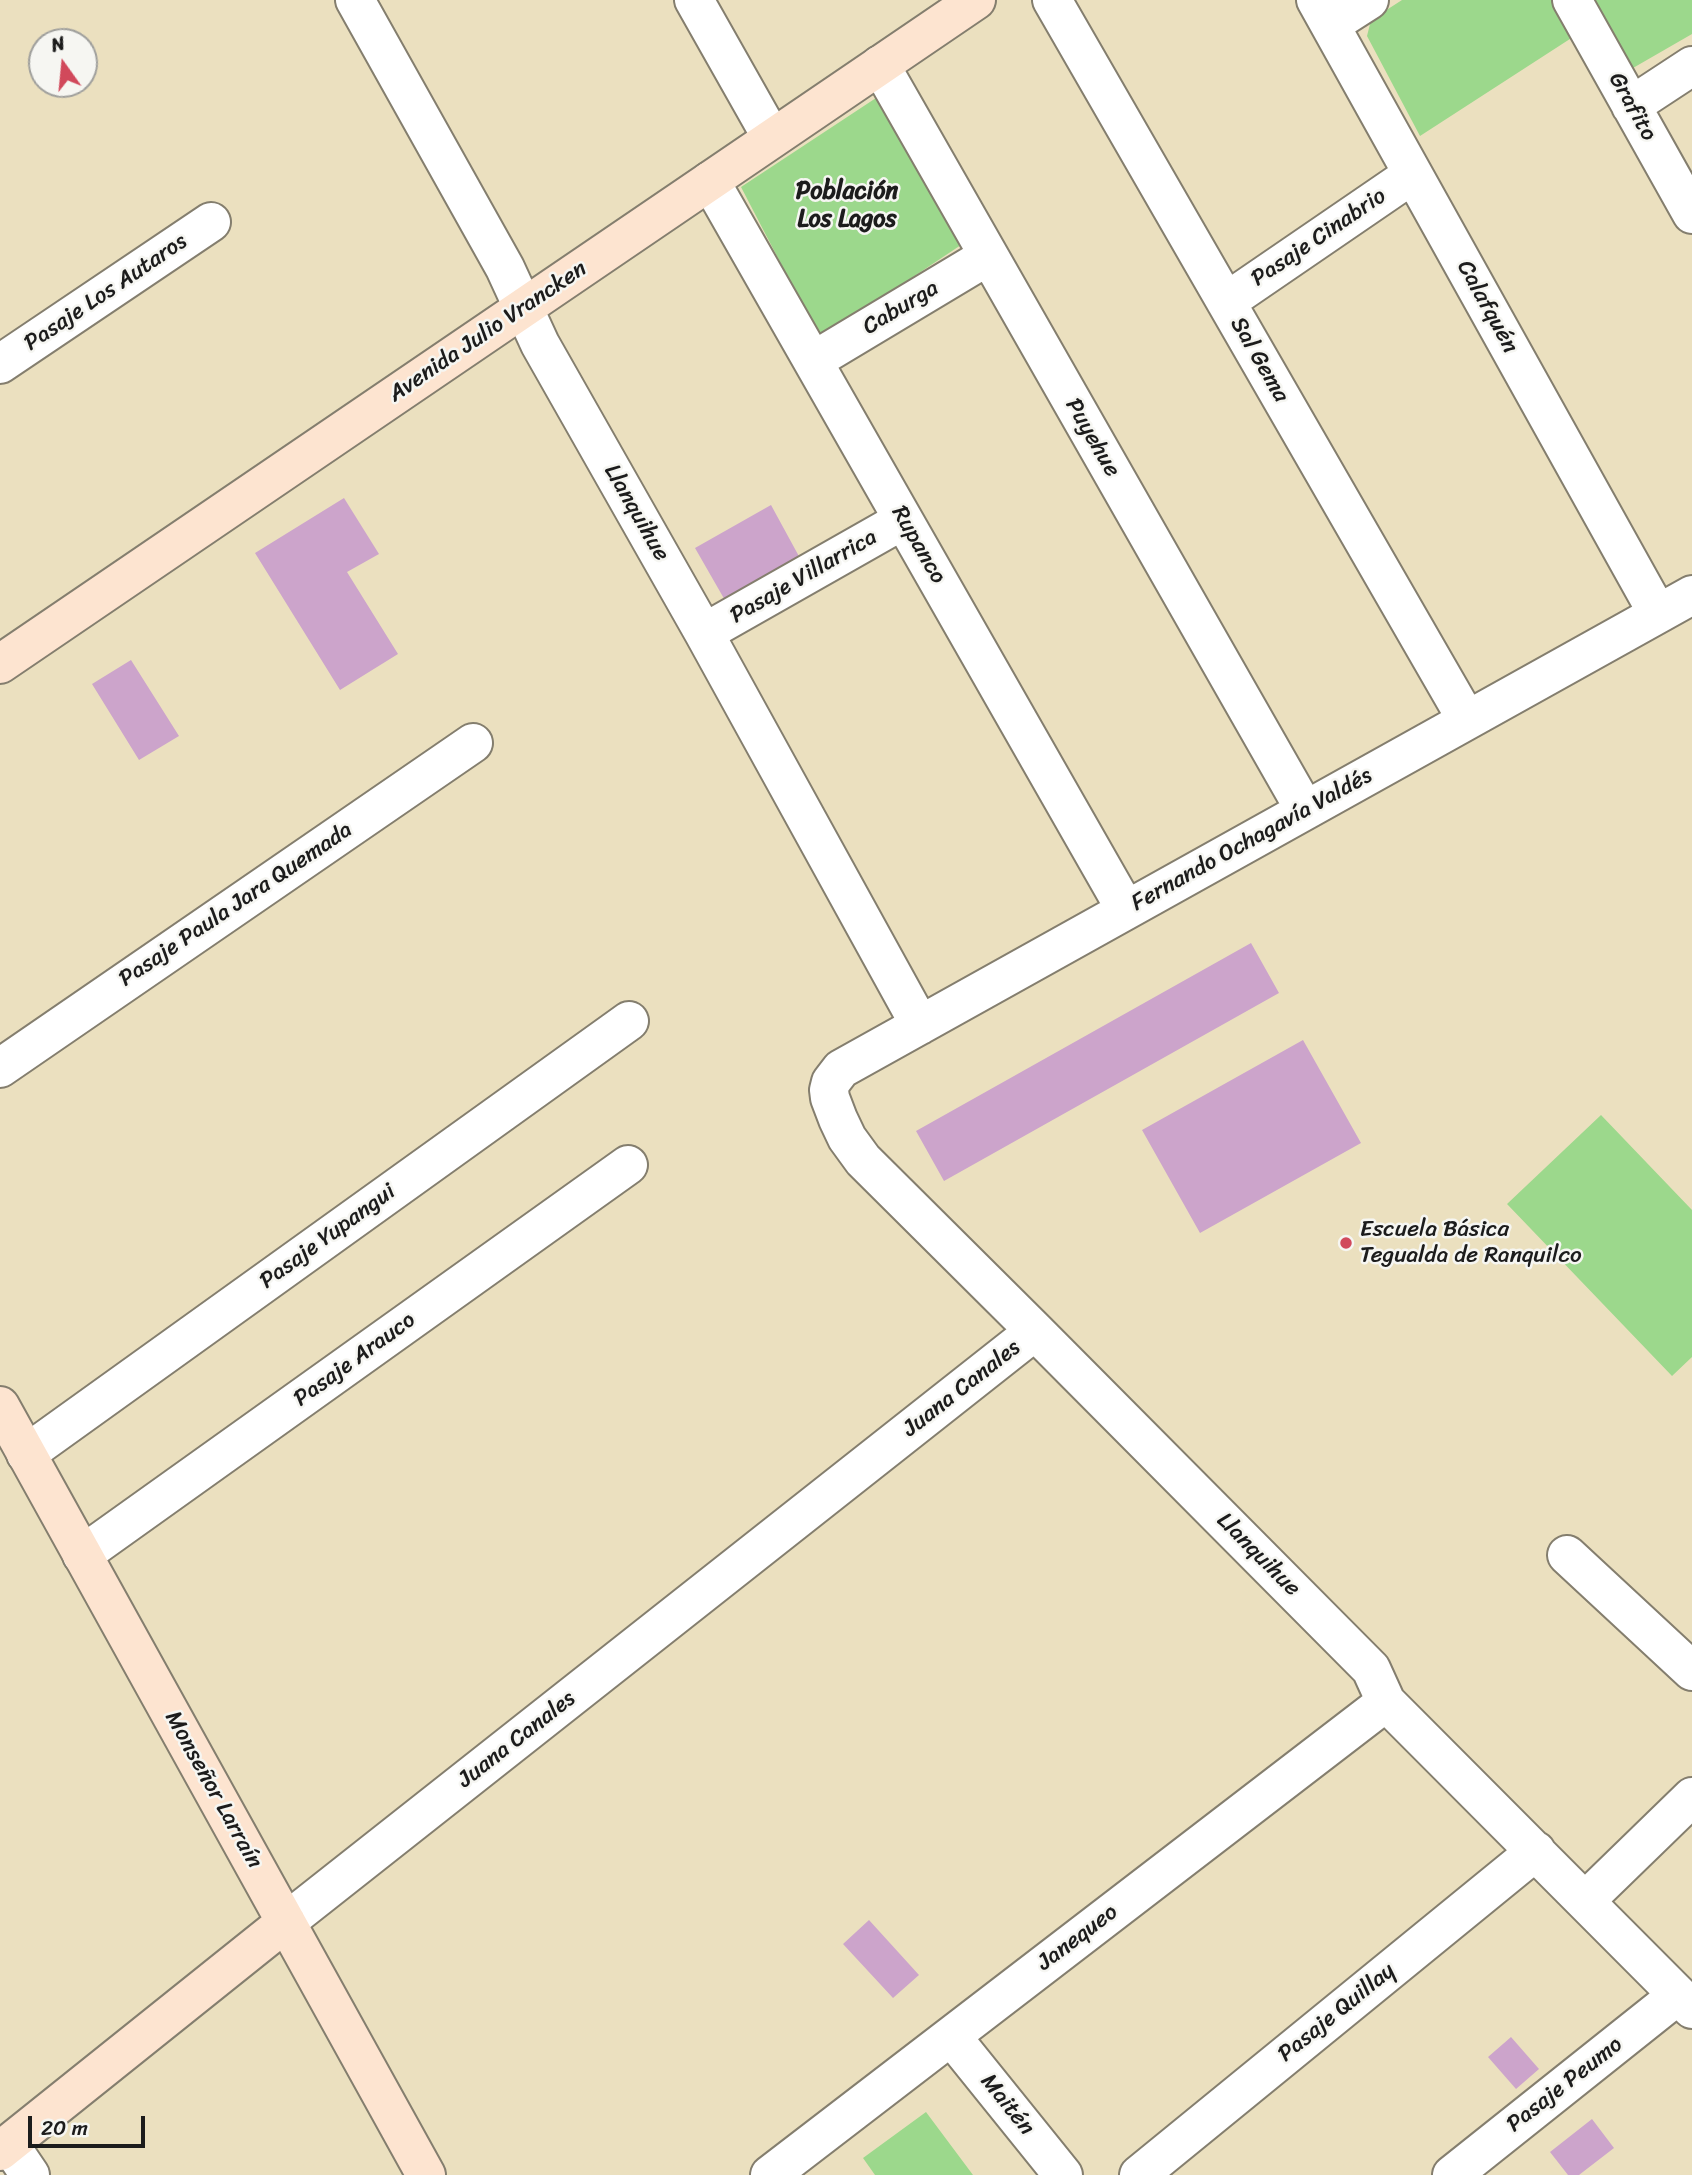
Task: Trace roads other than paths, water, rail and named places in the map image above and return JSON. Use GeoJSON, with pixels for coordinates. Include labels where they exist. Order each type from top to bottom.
{"type":"FeatureCollection","features":[{"type":"Feature","properties":{"kind":"street","name":"Llanquihue"},"geometry":{"type":"LineString","coordinates":[[355,0],[501,261],[540,344],[704,633],[920,1025]]}},
{"type":"Feature","properties":{"kind":"street"},"geometry":{"type":"LineString","coordinates":[[694,0],[772,138]]}},
{"type":"Feature","properties":{"kind":"street","name":"Avenida Julio Vrancken"},"geometry":{"type":"LineString","coordinates":[[0,664],[976,0]]}},
{"type":"Feature","properties":{"kind":"street","name":"Sal Gema"},"geometry":{"type":"LineString","coordinates":[[1052,0],[1467,720]]}},
{"type":"Feature","properties":{"kind":"street"},"geometry":{"type":"LineString","coordinates":[[1323,13],[1369,0]]}},
{"type":"Feature","properties":{"kind":"street","name":"Grafito"},"geometry":{"type":"LineString","coordinates":[[1572,0],[1692,214]]}},
{"type":"Feature","properties":{"kind":"street","name":"Calafquén"},"geometry":{"type":"LineString","coordinates":[[1323,13],[1658,614]]}},
{"type":"Feature","properties":{"kind":"street","name":"Puyehue"},"geometry":{"type":"LineString","coordinates":[[880,65],[1305,810]]}},
{"type":"Feature","properties":{"kind":"street"},"geometry":{"type":"LineString","coordinates":[[1631,106],[1692,66]]}},
{"type":"Feature","properties":{"kind":"street","name":"Pasaje Cinabrio"},"geometry":{"type":"LineString","coordinates":[[1226,302],[1413,174]]}},
{"type":"Feature","properties":{"kind":"street","name":"Rupanco"},"geometry":{"type":"LineString","coordinates":[[710,181],[1126,910]]}},
{"type":"Feature","properties":{"kind":"street","name":"Pasaje Los Autaros"},"geometry":{"type":"LineString","coordinates":[[0,364],[211,222]]}},
{"type":"Feature","properties":{"kind":"street","name":"Caburga"},"geometry":{"type":"LineString","coordinates":[[813,361],[988,256]]}},
{"type":"Feature","properties":{"kind":"street","name":"Pasaje Villarrica"},"geometry":{"type":"LineString","coordinates":[[704,633],[903,520]]}},
{"type":"Feature","properties":{"kind":"street","name":"Fernando Ochagavía Valdés"},"geometry":{"type":"LineString","coordinates":[[830,1098],[831,1082],[841,1069],[1692,595]]}},
{"type":"Feature","properties":{"kind":"street","name":"Pasaje Paula Jara Quemada"},"geometry":{"type":"LineString","coordinates":[[0,1068],[473,743]]}},
{"type":"Feature","properties":{"kind":"street","name":"Pasaje Yupangui"},"geometry":{"type":"LineString","coordinates":[[26,1454],[629,1021]]}},
{"type":"Feature","properties":{"kind":"street","name":"Llanquihue"},"geometry":{"type":"LineString","coordinates":[[830,1098],[847,1138],[863,1160],[1371,1669],[1387,1702],[1685,2002]]}},
{"type":"Feature","properties":{"kind":"street","name":"Pasaje Arauco"},"geometry":{"type":"LineString","coordinates":[[82,1555],[628,1165]]}},
{"type":"Feature","properties":{"kind":"street","name":"Juana Canales"},"geometry":{"type":"LineString","coordinates":[[4,2148],[1035,1331]]}},
{"type":"Feature","properties":{"kind":"street","name":"Monseñor Larraín"},"geometry":{"type":"LineString","coordinates":[[0,1406],[426,2175]]}},
{"type":"Feature","properties":{"kind":"street"},"geometry":{"type":"LineString","coordinates":[[1567,1555],[1692,1671]]}},
{"type":"Feature","properties":{"kind":"street","name":"Janequeo"},"geometry":{"type":"LineString","coordinates":[[770,2175],[1387,1702]]}},
{"type":"Feature","properties":{"kind":"street"},"geometry":{"type":"LineString","coordinates":[[1585,1901],[1692,1797]]}},
{"type":"Feature","properties":{"kind":"street","name":"Pasaje Quillay"},"geometry":{"type":"LineString","coordinates":[[1139,2175],[1536,1851]]}},
{"type":"Feature","properties":{"kind":"street","name":"Pasaje Peumo"},"geometry":{"type":"LineString","coordinates":[[1452,2175],[1685,2002]]}},
{"type":"Feature","properties":{"kind":"street","name":"Maitén"},"geometry":{"type":"LineString","coordinates":[[951,2036],[1063,2175]]}},
{"type":"Feature","properties":{"kind":"street"},"geometry":{"type":"LineString","coordinates":[[4,2148],[30,2175]]}},
{"type":"Feature","properties":{"kind":"place","name":"Escuela Básica Tegualda de Ranquilco"},"geometry":{"type":"Point","coordinates":[1346,1243]}},
{"type":"Feature","properties":{"kind":"district","name":"Población Los Lagos"},"geometry":{"type":"Point","coordinates":[847,206]}}]}
